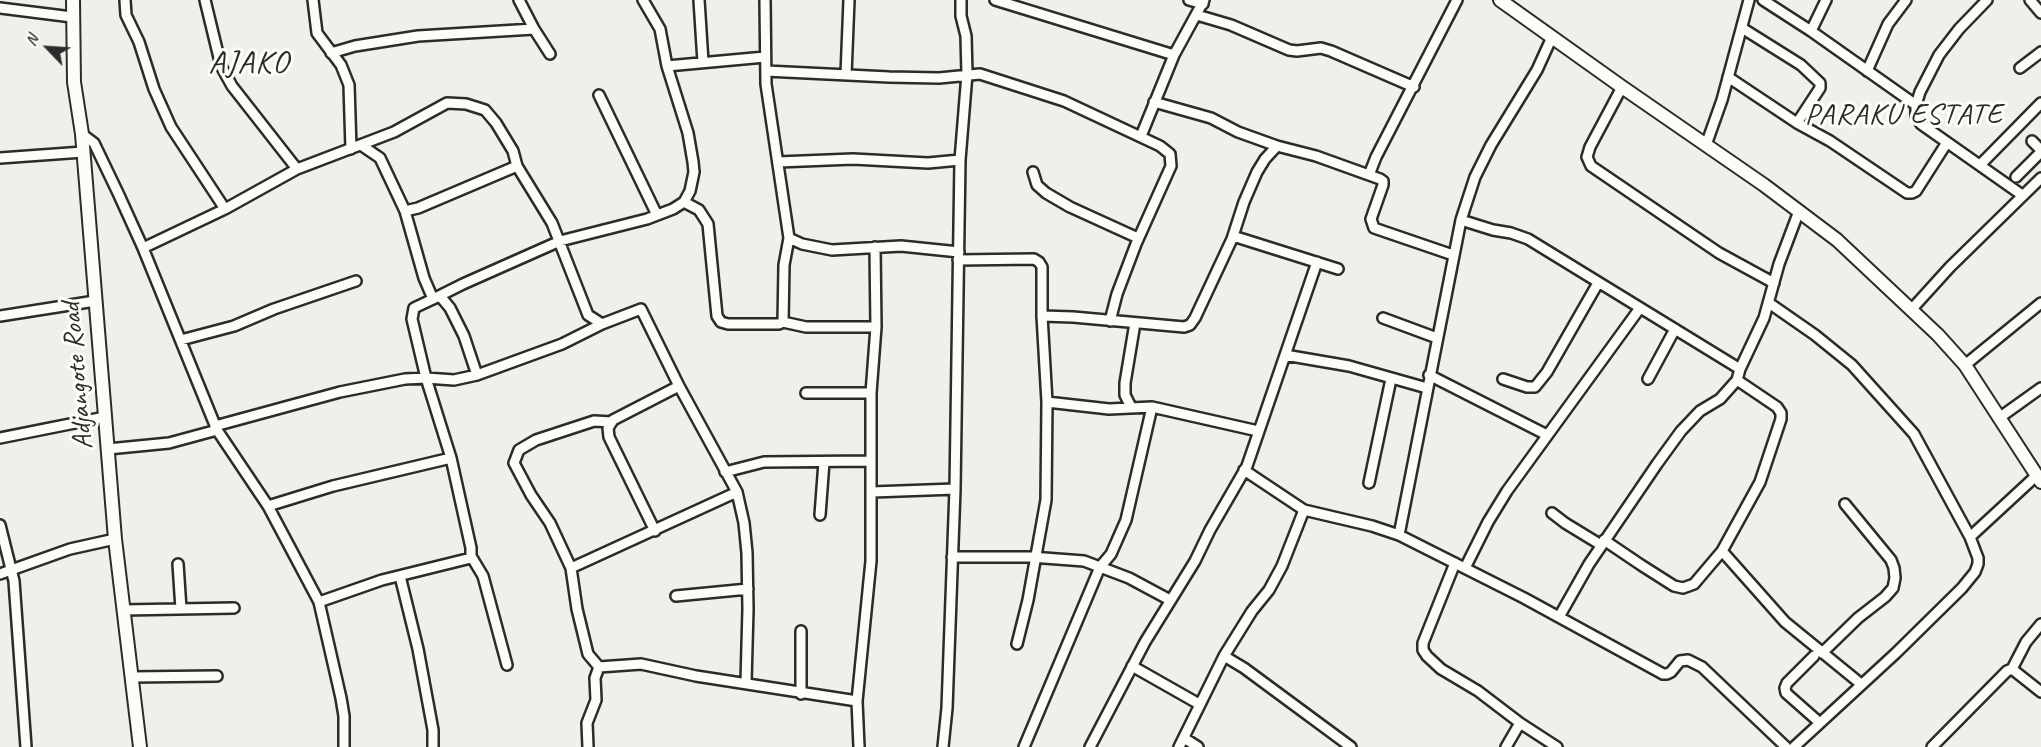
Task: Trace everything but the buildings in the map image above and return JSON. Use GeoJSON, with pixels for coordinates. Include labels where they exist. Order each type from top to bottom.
{"type":"FeatureCollection","features":[{"type":"Feature","properties":{"kind":"street","name":"Adjangote Road"},"geometry":{"type":"LineString","coordinates":[[73,0],[74,82],[82,134],[115,539],[140,747]]}},
{"type":"Feature","properties":{"kind":"street"},"geometry":{"type":"LineString","coordinates":[[125,0],[126,15],[139,42],[154,89],[171,127],[225,209]]}},
{"type":"Feature","properties":{"kind":"street"},"geometry":{"type":"LineString","coordinates":[[205,0],[221,66],[232,86],[297,169]]}},
{"type":"Feature","properties":{"kind":"street"},"geometry":{"type":"LineString","coordinates":[[313,0],[317,33],[341,65],[350,85],[356,147]]}},
{"type":"Feature","properties":{"kind":"street"},"geometry":{"type":"LineString","coordinates":[[519,0],[550,54]]}},
{"type":"Feature","properties":{"kind":"street"},"geometry":{"type":"LineString","coordinates":[[507,665],[483,576],[471,556],[450,458],[426,378],[412,313],[418,305],[560,242],[657,215],[684,202],[690,191],[694,172],[688,133],[667,66],[660,29],[643,0]]}},
{"type":"Feature","properties":{"kind":"street"},"geometry":{"type":"LineString","coordinates":[[699,0],[703,62]]}},
{"type":"Feature","properties":{"kind":"street"},"geometry":{"type":"LineString","coordinates":[[765,0],[765,57],[770,118],[789,238],[784,265],[783,322]]}},
{"type":"Feature","properties":{"kind":"street"},"geometry":{"type":"LineString","coordinates":[[846,75],[849,0]]}},
{"type":"Feature","properties":{"kind":"street"},"geometry":{"type":"LineString","coordinates":[[943,747],[947,708],[955,489],[960,160],[967,74],[966,36],[961,16],[961,0]]}},
{"type":"Feature","properties":{"kind":"street"},"geometry":{"type":"LineString","coordinates":[[995,0],[1174,55]]}},
{"type":"Feature","properties":{"kind":"street"},"geometry":{"type":"LineString","coordinates":[[1141,136],[1174,55],[1204,2],[1189,0]]}},
{"type":"Feature","properties":{"kind":"street"},"geometry":{"type":"LineString","coordinates":[[1369,175],[1376,157],[1457,0]]}},
{"type":"Feature","properties":{"kind":"street"},"geometry":{"type":"LineString","coordinates":[[1500,0],[1837,240],[1938,335],[1965,365],[2039,479],[1970,537]]}},
{"type":"Feature","properties":{"kind":"street"},"geometry":{"type":"LineString","coordinates":[[1706,145],[1728,78],[1749,0]]}},
{"type":"Feature","properties":{"kind":"street"},"geometry":{"type":"LineString","coordinates":[[1763,0],[1916,105]]}},
{"type":"Feature","properties":{"kind":"street"},"geometry":{"type":"LineString","coordinates":[[1811,31],[1826,0]]}},
{"type":"Feature","properties":{"kind":"street"},"geometry":{"type":"LineString","coordinates":[[1867,71],[1888,24],[1906,0]]}},
{"type":"Feature","properties":{"kind":"street"},"geometry":{"type":"LineString","coordinates":[[1987,0],[1959,29],[1940,55],[1920,92],[1916,105],[1918,121],[1946,144],[2022,195]]}},
{"type":"Feature","properties":{"kind":"street"},"geometry":{"type":"LineString","coordinates":[[2030,0],[2041,13]]}},
{"type":"Feature","properties":{"kind":"street"},"geometry":{"type":"LineString","coordinates":[[0,8],[72,17]]}},
{"type":"Feature","properties":{"kind":"street"},"geometry":{"type":"LineString","coordinates":[[1197,15],[1231,25],[1289,50],[1322,48],[1414,87]]}},
{"type":"Feature","properties":{"kind":"street"},"geometry":{"type":"LineString","coordinates":[[1742,28],[1802,65],[1820,82],[1820,88],[1797,123]]}},
{"type":"Feature","properties":{"kind":"street"},"geometry":{"type":"LineString","coordinates":[[331,53],[355,46],[418,36],[534,29]]}},
{"type":"Feature","properties":{"kind":"street"},"geometry":{"type":"LineString","coordinates":[[1399,535],[1461,220],[1475,177],[1491,145],[1537,70],[1552,37]]}},
{"type":"Feature","properties":{"kind":"street"},"geometry":{"type":"LineString","coordinates":[[2020,68],[2041,52]]}},
{"type":"Feature","properties":{"kind":"street"},"geometry":{"type":"LineString","coordinates":[[667,66],[765,57]]}},
{"type":"Feature","properties":{"kind":"street"},"geometry":{"type":"LineString","coordinates":[[766,71],[939,78],[967,74],[989,76],[1064,100],[1160,146],[1170,154],[1171,166],[1138,238],[1117,294],[1110,321]]}},
{"type":"Feature","properties":{"kind":"street"},"geometry":{"type":"LineString","coordinates":[[1728,78],[1797,123],[1830,141],[1906,193],[1916,191],[1946,144]]}},
{"type":"Feature","properties":{"kind":"street"},"geometry":{"type":"LineString","coordinates":[[1622,87],[1590,147],[1587,157],[1591,166],[1719,253],[1774,283]]}},
{"type":"Feature","properties":{"kind":"street"},"geometry":{"type":"LineString","coordinates":[[599,95],[657,215]]}},
{"type":"Feature","properties":{"kind":"street"},"geometry":{"type":"LineString","coordinates":[[1154,102],[1211,118],[1238,132],[1277,146],[1316,156],[1383,181],[1371,219],[1374,228],[1453,255]]}},
{"type":"Feature","properties":{"kind":"street"},"geometry":{"type":"LineString","coordinates":[[1980,165],[2041,103]]}},
{"type":"Feature","properties":{"kind":"street"},"geometry":{"type":"LineString","coordinates":[[143,248],[225,209],[297,169],[394,132],[447,104],[466,104],[485,110],[496,123],[513,151],[517,166],[552,223],[588,315],[603,324]]}},
{"type":"Feature","properties":{"kind":"street"},"geometry":{"type":"LineString","coordinates":[[82,134],[94,143],[143,248],[216,428],[268,506],[319,602],[343,707],[344,747]]}},
{"type":"Feature","properties":{"kind":"street"},"geometry":{"type":"LineString","coordinates":[[2016,177],[2041,151],[2032,141]]}},
{"type":"Feature","properties":{"kind":"street"},"geometry":{"type":"LineString","coordinates":[[1042,316],[1073,316],[1184,327],[1190,325],[1233,236],[1257,172],[1277,146]]}},
{"type":"Feature","properties":{"kind":"street"},"geometry":{"type":"LineString","coordinates":[[356,147],[380,158],[405,211],[424,278],[436,297],[450,308],[464,336],[477,375]]}},
{"type":"Feature","properties":{"kind":"street"},"geometry":{"type":"LineString","coordinates":[[0,158],[83,152]]}},
{"type":"Feature","properties":{"kind":"street"},"geometry":{"type":"LineString","coordinates":[[778,162],[853,159],[928,163],[960,160]]}},
{"type":"Feature","properties":{"kind":"street"},"geometry":{"type":"LineString","coordinates":[[405,211],[418,208],[517,166]]}},
{"type":"Feature","properties":{"kind":"street"},"geometry":{"type":"LineString","coordinates":[[1033,172],[1037,185],[1046,193],[1070,207],[1138,238]]}},
{"type":"Feature","properties":{"kind":"street"},"geometry":{"type":"LineString","coordinates":[[1911,310],[1950,267],[2041,178]]}},
{"type":"Feature","properties":{"kind":"street"},"geometry":{"type":"LineString","coordinates":[[684,202],[699,210],[708,224],[717,316],[721,322],[728,324],[779,324],[783,322],[806,327],[876,327]]}},
{"type":"Feature","properties":{"kind":"street"},"geometry":{"type":"LineString","coordinates":[[1559,617],[1630,500],[1682,431],[1700,411],[1720,399],[1737,380],[1769,303],[1799,211]]}},
{"type":"Feature","properties":{"kind":"street"},"geometry":{"type":"LineString","coordinates":[[1461,220],[1528,239],[1740,369]]}},
{"type":"Feature","properties":{"kind":"street"},"geometry":{"type":"LineString","coordinates":[[1233,236],[1338,268]]}},
{"type":"Feature","properties":{"kind":"street"},"geometry":{"type":"LineString","coordinates":[[789,238],[802,244],[832,250],[901,246],[959,256],[1034,259],[1040,262],[1047,402],[1046,500],[1026,610],[1017,644]]}},
{"type":"Feature","properties":{"kind":"street"},"geometry":{"type":"LineString","coordinates":[[859,747],[857,701],[871,561],[871,393],[876,327],[875,247]]}},
{"type":"Feature","properties":{"kind":"street"},"geometry":{"type":"LineString","coordinates":[[1090,747],[1132,666],[1170,600],[1196,561],[1210,530],[1244,470],[1317,262]]}},
{"type":"Feature","properties":{"kind":"street"},"geometry":{"type":"LineString","coordinates":[[181,340],[234,326],[273,309],[356,281]]}},
{"type":"Feature","properties":{"kind":"street"},"geometry":{"type":"LineString","coordinates":[[1503,379],[1527,387],[1535,387],[1547,372],[1598,283]]}},
{"type":"Feature","properties":{"kind":"street"},"geometry":{"type":"LineString","coordinates":[[0,316],[95,301]]}},
{"type":"Feature","properties":{"kind":"street"},"geometry":{"type":"LineString","coordinates":[[1769,303],[1815,335],[1852,365],[1914,434],[1970,537],[1978,558],[1975,572],[1942,609],[1794,747]]}},
{"type":"Feature","properties":{"kind":"street"},"geometry":{"type":"LineString","coordinates":[[1965,365],[2041,303]]}},
{"type":"Feature","properties":{"kind":"street"},"geometry":{"type":"LineString","coordinates":[[1465,568],[1488,522],[1547,435],[1640,308]]}},
{"type":"Feature","properties":{"kind":"street"},"geometry":{"type":"LineString","coordinates":[[108,449],[169,443],[340,392],[405,379],[454,380],[477,375],[562,344],[641,309],[679,386],[737,492],[744,523],[747,553],[746,682]]}},
{"type":"Feature","properties":{"kind":"street"},"geometry":{"type":"LineString","coordinates":[[1383,318],[1437,338]]}},
{"type":"Feature","properties":{"kind":"street"},"geometry":{"type":"LineString","coordinates":[[1131,407],[1125,395],[1125,383],[1135,323]]}},
{"type":"Feature","properties":{"kind":"street"},"geometry":{"type":"LineString","coordinates":[[1648,380],[1675,330]]}},
{"type":"Feature","properties":{"kind":"street"},"geometry":{"type":"LineString","coordinates":[[1285,355],[1349,366],[1427,388]]}},
{"type":"Feature","properties":{"kind":"street"},"geometry":{"type":"LineString","coordinates":[[1429,375],[1547,435]]}},
{"type":"Feature","properties":{"kind":"street"},"geometry":{"type":"LineString","coordinates":[[1369,483],[1391,379]]}},
{"type":"Feature","properties":{"kind":"street"},"geometry":{"type":"LineString","coordinates":[[1552,513],[1565,523],[1674,586],[1683,588],[1694,584],[1722,551],[1760,482],[1781,419],[1781,413],[1777,407],[1737,380]]}},
{"type":"Feature","properties":{"kind":"street"},"geometry":{"type":"LineString","coordinates":[[655,531],[609,437],[608,428],[612,422],[679,386]]}},
{"type":"Feature","properties":{"kind":"street"},"geometry":{"type":"LineString","coordinates":[[1999,418],[2041,388]]}},
{"type":"Feature","properties":{"kind":"street"},"geometry":{"type":"LineString","coordinates":[[806,393],[871,393]]}},
{"type":"Feature","properties":{"kind":"street"},"geometry":{"type":"LineString","coordinates":[[1047,402],[1109,408],[1152,407],[1258,431]]}},
{"type":"Feature","properties":{"kind":"street"},"geometry":{"type":"LineString","coordinates":[[1024,747],[1100,567],[1111,554],[1126,520],[1152,407]]}},
{"type":"Feature","properties":{"kind":"street"},"geometry":{"type":"LineString","coordinates":[[0,438],[105,417]]}},
{"type":"Feature","properties":{"kind":"street"},"geometry":{"type":"LineString","coordinates":[[599,667],[588,654],[571,568],[550,523],[531,495],[514,463],[519,450],[536,440],[594,421],[612,422]]}},
{"type":"Feature","properties":{"kind":"street"},"geometry":{"type":"LineString","coordinates":[[268,506],[333,486],[450,458]]}},
{"type":"Feature","properties":{"kind":"street"},"geometry":{"type":"LineString","coordinates":[[725,472],[756,463],[872,461]]}},
{"type":"Feature","properties":{"kind":"street"},"geometry":{"type":"LineString","coordinates":[[820,515],[824,462]]}},
{"type":"Feature","properties":{"kind":"street"},"geometry":{"type":"LineString","coordinates":[[1244,470],[1287,501],[1304,510],[1372,526],[1399,535],[1559,617],[1663,674],[1671,672],[1684,659],[1702,667],[1786,747]]}},
{"type":"Feature","properties":{"kind":"street"},"geometry":{"type":"LineString","coordinates":[[872,492],[955,489]]}},
{"type":"Feature","properties":{"kind":"street"},"geometry":{"type":"LineString","coordinates":[[571,568],[737,492]]}},
{"type":"Feature","properties":{"kind":"street"},"geometry":{"type":"LineString","coordinates":[[1820,723],[1786,693],[1787,683],[1884,597],[1893,588],[1895,578],[1891,560],[1845,504]]}},
{"type":"Feature","properties":{"kind":"street"},"geometry":{"type":"LineString","coordinates":[[1179,747],[1224,656],[1277,574],[1304,510]]}},
{"type":"Feature","properties":{"kind":"street"},"geometry":{"type":"LineString","coordinates":[[0,525],[12,570],[26,747]]}},
{"type":"Feature","properties":{"kind":"street"},"geometry":{"type":"LineString","coordinates":[[0,574],[70,549],[115,539]]}},
{"type":"Feature","properties":{"kind":"street"},"geometry":{"type":"LineString","coordinates":[[1722,551],[1785,622],[1818,655],[1861,684]]}},
{"type":"Feature","properties":{"kind":"street"},"geometry":{"type":"LineString","coordinates":[[319,602],[382,580],[460,561],[471,556]]}},
{"type":"Feature","properties":{"kind":"street"},"geometry":{"type":"LineString","coordinates":[[952,557],[1035,557],[1084,561],[1129,578],[1170,600]]}},
{"type":"Feature","properties":{"kind":"street"},"geometry":{"type":"LineString","coordinates":[[1455,563],[1423,643],[1423,650],[1427,657],[1441,669],[1478,691],[1520,723],[1557,747]]}},
{"type":"Feature","properties":{"kind":"street"},"geometry":{"type":"LineString","coordinates":[[178,564],[182,609]]}},
{"type":"Feature","properties":{"kind":"street"},"geometry":{"type":"LineString","coordinates":[[400,576],[418,650],[434,747]]}},
{"type":"Feature","properties":{"kind":"street"},"geometry":{"type":"LineString","coordinates":[[676,596],[748,589]]}},
{"type":"Feature","properties":{"kind":"street"},"geometry":{"type":"LineString","coordinates":[[123,610],[234,608]]}},
{"type":"Feature","properties":{"kind":"street"},"geometry":{"type":"LineString","coordinates":[[1932,747],[2007,671],[2012,669],[2026,642],[2041,624]]}},
{"type":"Feature","properties":{"kind":"street"},"geometry":{"type":"LineString","coordinates":[[801,631],[801,694]]}},
{"type":"Feature","properties":{"kind":"street"},"geometry":{"type":"LineString","coordinates":[[1224,656],[1244,668],[1351,747]]}},
{"type":"Feature","properties":{"kind":"street"},"geometry":{"type":"LineString","coordinates":[[599,667],[641,664],[801,694],[857,701]]}},
{"type":"Feature","properties":{"kind":"street"},"geometry":{"type":"LineString","coordinates":[[1132,666],[1199,704]]}},
{"type":"Feature","properties":{"kind":"street"},"geometry":{"type":"LineString","coordinates":[[588,747],[587,723],[596,700],[595,678],[599,667]]}},
{"type":"Feature","properties":{"kind":"street"},"geometry":{"type":"LineString","coordinates":[[2012,669],[2041,692]]}},
{"type":"Feature","properties":{"kind":"street"},"geometry":{"type":"LineString","coordinates":[[132,677],[217,676]]}},
{"type":"Feature","properties":{"kind":"street"},"geometry":{"type":"LineString","coordinates":[[1506,747],[1520,723]]}},
{"type":"Feature","properties":{"kind":"street"},"geometry":{"type":"LineString","coordinates":[[1184,738],[1198,747]]}},
{"type":"Feature","properties":{"kind":"district","name":"AJAKO"},"geometry":{"type":"Point","coordinates":[249,64]}},
{"type":"Feature","properties":{"kind":"district","name":"PARAKU ESTATE"},"geometry":{"type":"Point","coordinates":[1904,115]}}]}
